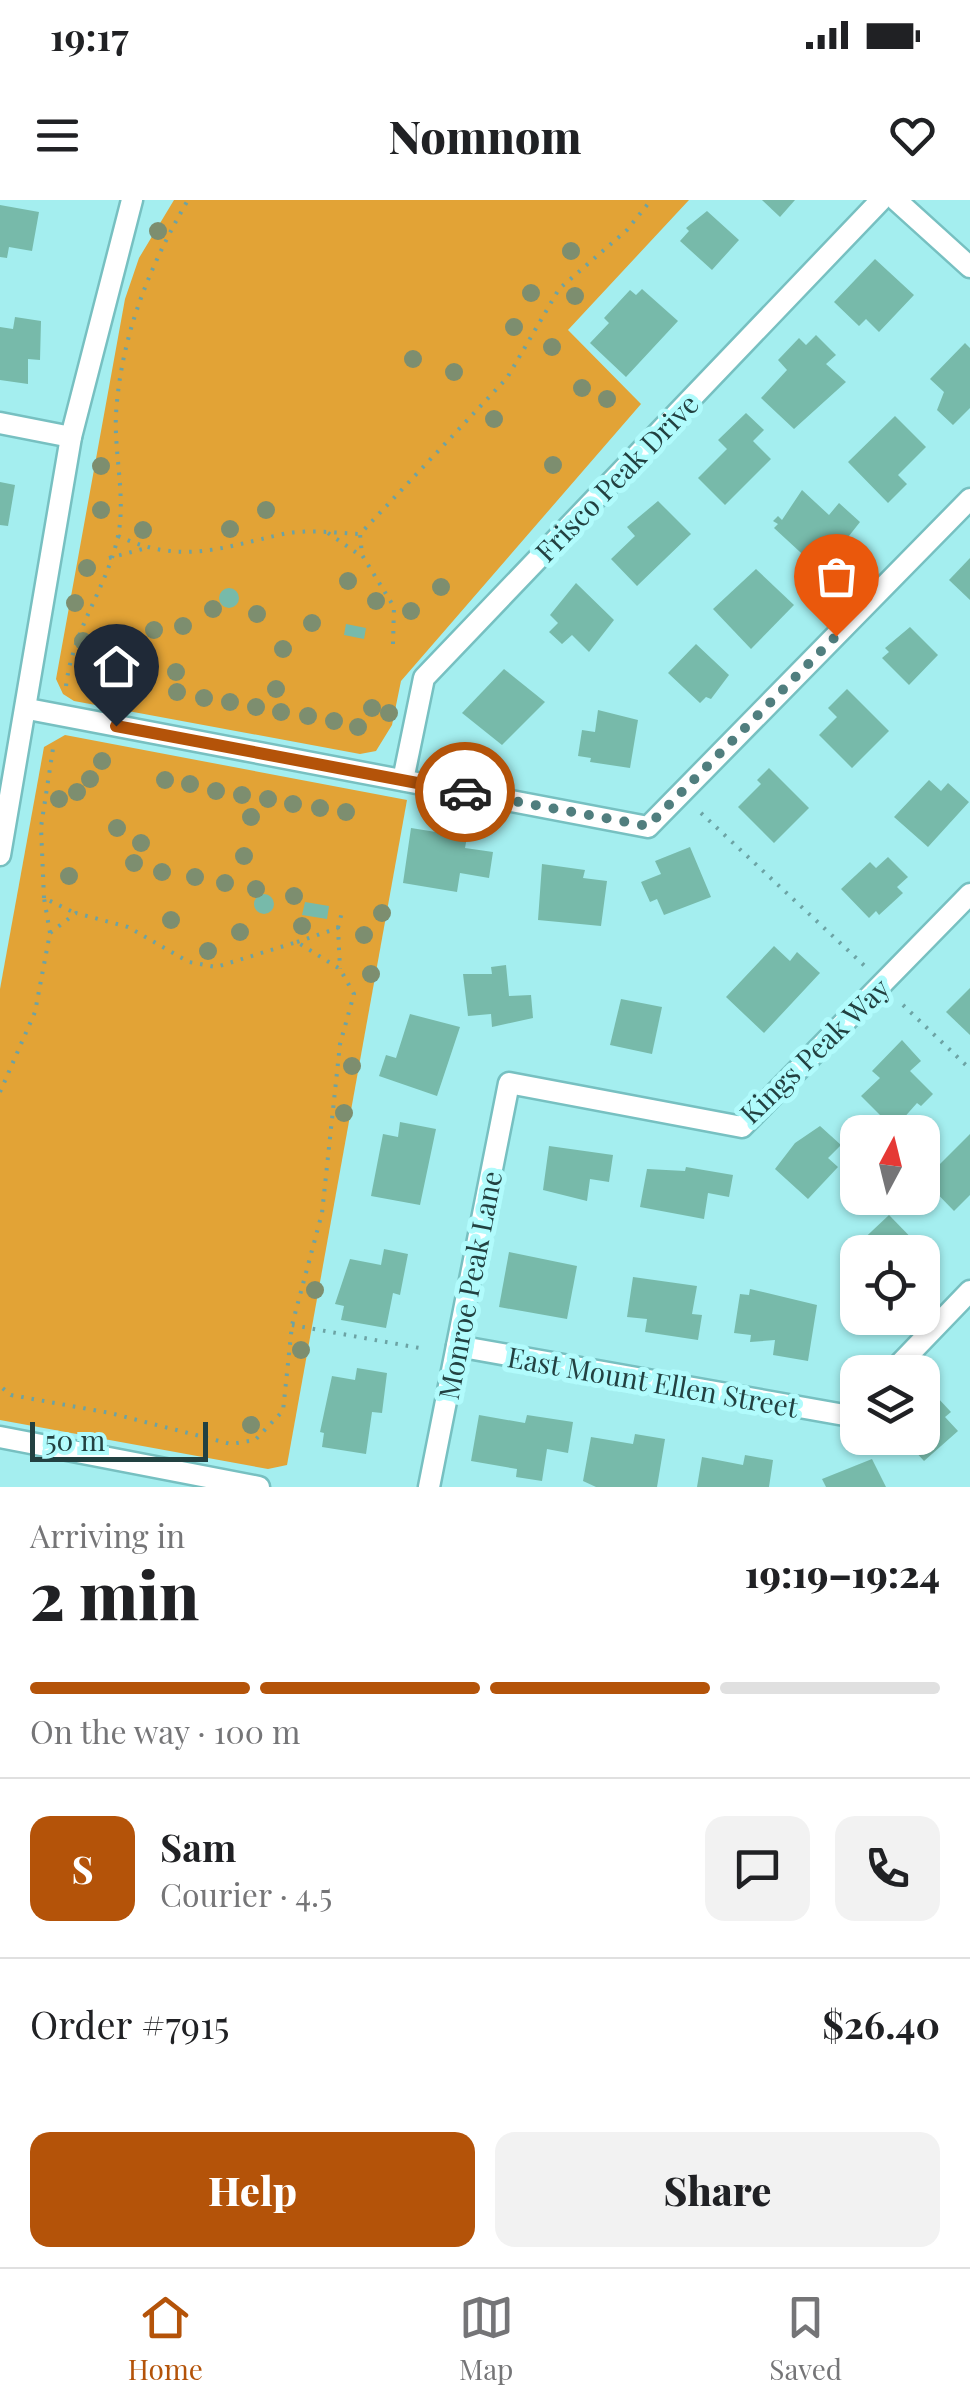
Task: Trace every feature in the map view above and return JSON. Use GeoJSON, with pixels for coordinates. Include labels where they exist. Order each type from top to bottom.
{"type":"FeatureCollection","features":[{"type":"Feature","properties":{"kind":"street"},"geometry":{"type":"LineString","coordinates":[[0,856],[28,709],[70,437],[132,200]]}},
{"type":"Feature","properties":{"kind":"street","name":"Frisco Peak Drive"},"geometry":{"type":"LineString","coordinates":[[403,780],[424,678],[881,200]]}},
{"type":"Feature","properties":{"kind":"street"},"geometry":{"type":"LineString","coordinates":[[896,200],[970,267]]}},
{"type":"Feature","properties":{"kind":"street"},"geometry":{"type":"LineString","coordinates":[[0,424],[70,437]]}},
{"type":"Feature","properties":{"kind":"street"},"geometry":{"type":"LineString","coordinates":[[28,709],[648,826],[970,499]]}},
{"type":"Feature","properties":{"kind":"street","name":"Kings Peak Way"},"geometry":{"type":"LineString","coordinates":[[509,1084],[742,1128],[970,894]]}},
{"type":"Feature","properties":{"kind":"street","name":"Monroe Peak Lane"},"geometry":{"type":"LineString","coordinates":[[429,1487],[509,1084]]}},
{"type":"Feature","properties":{"kind":"street"},"geometry":{"type":"LineString","coordinates":[[908,1355],[970,1291]]}},
{"type":"Feature","properties":{"kind":"street","name":"East Mount Ellen Street"},"geometry":{"type":"LineString","coordinates":[[457,1346],[840,1410]]}},
{"type":"Feature","properties":{"kind":"street"},"geometry":{"type":"LineString","coordinates":[[0,1437],[259,1487]]}},
{"type":"Feature","properties":{"kind":"path"},"geometry":{"type":"LineString","coordinates":[[66,686],[70,650],[118,536],[116,412],[135,308],[155,257],[188,200]]}},
{"type":"Feature","properties":{"kind":"path"},"geometry":{"type":"LineString","coordinates":[[118,536],[145,548],[195,553],[241,547],[287,533],[360,534],[507,378],[559,289],[627,230],[651,200]]}},
{"type":"Feature","properties":{"kind":"path"},"geometry":{"type":"LineString","coordinates":[[328,533],[364,558]]}},
{"type":"Feature","properties":{"kind":"path"},"geometry":{"type":"LineString","coordinates":[[360,534],[364,558],[394,607],[392,644]]}},
{"type":"Feature","properties":{"kind":"path"},"geometry":{"type":"LineString","coordinates":[[109,558],[145,548]]}},
{"type":"Feature","properties":{"kind":"path"},"geometry":{"type":"LineString","coordinates":[[0,1092],[34,1012],[50,933],[39,865],[54,742]]}},
{"type":"Feature","properties":{"kind":"path"},"geometry":{"type":"LineString","coordinates":[[700,813],[868,969]]}},
{"type":"Feature","properties":{"kind":"path"},"geometry":{"type":"LineString","coordinates":[[44,898],[76,914],[128,927],[189,962],[216,967],[338,928]]}},
{"type":"Feature","properties":{"kind":"path"},"geometry":{"type":"LineString","coordinates":[[0,1386],[11,1394],[110,1413],[231,1444],[254,1440],[284,1411],[292,1325],[322,1212],[340,1044],[354,994],[340,969],[338,928],[343,908]]}},
{"type":"Feature","properties":{"kind":"path"},"geometry":{"type":"LineString","coordinates":[[50,933],[76,914]]}},
{"type":"Feature","properties":{"kind":"path"},"geometry":{"type":"LineString","coordinates":[[296,942],[340,969]]}},
{"type":"Feature","properties":{"kind":"path"},"geometry":{"type":"LineString","coordinates":[[903,1005],[970,1069]]}},
{"type":"Feature","properties":{"kind":"path"},"geometry":{"type":"LineString","coordinates":[[292,1325],[425,1349]]}},
{"type":"Feature","properties":{"kind":"shaded area"},"geometry":{"type":"Polygon","coordinates":[[[174,200],[689,200],[568,330],[641,404],[401,681],[392,725],[376,751],[360,754],[74,701],[63,694],[56,679],[125,299],[139,258],[174,200]]]}},
{"type":"Feature","properties":{"kind":"shaded area"},"geometry":{"type":"Polygon","coordinates":[[[65,735],[407,800],[287,1465],[268,1469],[0,1420],[0,989],[44,747],[65,735]]]}},
{"type":"Feature","properties":{"kind":"building"},"geometry":{"type":"Polygon","coordinates":[[[762,200],[795,200],[780,217],[762,200]]]}},
{"type":"Feature","properties":{"kind":"building"},"geometry":{"type":"Polygon","coordinates":[[[0,205],[39,212],[32,251],[9,247],[7,258],[0,257],[0,205]]]}},
{"type":"Feature","properties":{"kind":"building"},"geometry":{"type":"Polygon","coordinates":[[[707,211],[739,240],[712,270],[680,241],[689,231],[686,228],[707,211]]]}},
{"type":"Feature","properties":{"kind":"building"},"geometry":{"type":"Polygon","coordinates":[[[875,259],[914,295],[879,332],[866,319],[859,326],[834,302],[875,259]]]}},
{"type":"Feature","properties":{"kind":"building"},"geometry":{"type":"Polygon","coordinates":[[[642,289],[678,321],[626,377],[590,343],[609,323],[604,318],[630,290],[636,295],[642,289]]]}},
{"type":"Feature","properties":{"kind":"building"},"geometry":{"type":"Polygon","coordinates":[[[15,317],[41,321],[40,360],[28,359],[28,384],[0,380],[0,327],[13,329],[15,317]]]}},
{"type":"Feature","properties":{"kind":"building"},"geometry":{"type":"Polygon","coordinates":[[[816,335],[836,355],[826,364],[846,382],[794,429],[761,398],[787,370],[778,360],[799,338],[806,345],[816,335]]]}},
{"type":"Feature","properties":{"kind":"building"},"geometry":{"type":"Polygon","coordinates":[[[965,343],[970,348],[970,408],[953,425],[937,410],[944,392],[930,379],[965,343]]]}},
{"type":"Feature","properties":{"kind":"building"},"geometry":{"type":"Polygon","coordinates":[[[746,413],[764,430],[753,441],[771,459],[725,505],[698,478],[727,449],[718,440],[746,413]]]}},
{"type":"Feature","properties":{"kind":"building"},"geometry":{"type":"Polygon","coordinates":[[[895,416],[926,447],[898,475],[907,484],[888,503],[848,462],[895,416]]]}},
{"type":"Feature","properties":{"kind":"building"},"geometry":{"type":"Polygon","coordinates":[[[0,482],[15,485],[8,526],[0,525],[0,482]]]}},
{"type":"Feature","properties":{"kind":"building"},"geometry":{"type":"Polygon","coordinates":[[[802,490],[829,515],[839,503],[860,522],[834,555],[826,547],[812,563],[774,528],[778,524],[773,521],[778,516],[782,520],[802,490]]]}},
{"type":"Feature","properties":{"kind":"building"},"geometry":{"type":"Polygon","coordinates":[[[658,501],[691,534],[637,586],[611,559],[635,536],[627,527],[658,501]]]}},
{"type":"Feature","properties":{"kind":"building"},"geometry":{"type":"Polygon","coordinates":[[[970,558],[970,600],[949,580],[970,558]]]}},
{"type":"Feature","properties":{"kind":"building"},"geometry":{"type":"Polygon","coordinates":[[[756,569],[794,605],[751,649],[713,609],[756,569]]]}},
{"type":"Feature","properties":{"kind":"building"},"geometry":{"type":"Polygon","coordinates":[[[576,583],[614,620],[589,652],[572,635],[562,644],[549,632],[558,623],[550,615],[576,583]]]}},
{"type":"Feature","properties":{"kind":"building"},"geometry":{"type":"Polygon","coordinates":[[[229,588],[239,598],[229,608],[219,598],[229,588]]]}},
{"type":"Feature","properties":{"kind":"building"},"geometry":{"type":"Polygon","coordinates":[[[346,624],[366,628],[364,639],[344,635],[346,624]]]}},
{"type":"Feature","properties":{"kind":"building"},"geometry":{"type":"Polygon","coordinates":[[[910,627],[938,655],[909,685],[882,658],[889,652],[885,648],[910,627]]]}},
{"type":"Feature","properties":{"kind":"building"},"geometry":{"type":"Polygon","coordinates":[[[696,644],[729,675],[711,699],[706,697],[700,703],[668,673],[696,644]]]}},
{"type":"Feature","properties":{"kind":"building"},"geometry":{"type":"Polygon","coordinates":[[[504,669],[545,702],[502,745],[462,713],[504,669]]]}},
{"type":"Feature","properties":{"kind":"building"},"geometry":{"type":"Polygon","coordinates":[[[847,689],[889,731],[852,768],[819,735],[837,717],[828,708],[847,689]]]}},
{"type":"Feature","properties":{"kind":"building"},"geometry":{"type":"Polygon","coordinates":[[[598,710],[638,720],[630,768],[590,762],[591,758],[578,756],[582,730],[595,732],[598,710]]]}},
{"type":"Feature","properties":{"kind":"building"},"geometry":{"type":"Polygon","coordinates":[[[769,768],[809,808],[774,843],[738,807],[761,784],[757,780],[769,768]]]}},
{"type":"Feature","properties":{"kind":"building"},"geometry":{"type":"Polygon","coordinates":[[[929,780],[941,791],[948,783],[969,802],[928,847],[894,817],[929,780]]]}},
{"type":"Feature","properties":{"kind":"building"},"geometry":{"type":"Polygon","coordinates":[[[411,828],[467,837],[465,848],[493,852],[489,878],[460,873],[457,892],[403,883],[411,828]]]}},
{"type":"Feature","properties":{"kind":"building"},"geometry":{"type":"Polygon","coordinates":[[[690,847],[711,897],[664,915],[657,899],[650,902],[641,882],[661,874],[655,861],[690,847]]]}},
{"type":"Feature","properties":{"kind":"building"},"geometry":{"type":"Polygon","coordinates":[[[888,857],[908,877],[897,887],[903,893],[879,915],[876,911],[869,918],[841,889],[870,862],[876,868],[888,857]]]}},
{"type":"Feature","properties":{"kind":"building"},"geometry":{"type":"Polygon","coordinates":[[[542,864],[585,870],[583,878],[607,881],[601,926],[538,920],[542,864]]]}},
{"type":"Feature","properties":{"kind":"building"},"geometry":{"type":"Polygon","coordinates":[[[264,894],[274,904],[264,914],[254,904],[264,894]]]}},
{"type":"Feature","properties":{"kind":"building"},"geometry":{"type":"Polygon","coordinates":[[[305,902],[329,906],[327,919],[302,915],[305,902]]]}},
{"type":"Feature","properties":{"kind":"building"},"geometry":{"type":"Polygon","coordinates":[[[774,946],[790,961],[797,952],[820,973],[764,1033],[726,997],[774,946]]]}},
{"type":"Feature","properties":{"kind":"building"},"geometry":{"type":"Polygon","coordinates":[[[506,965],[509,996],[531,995],[533,1018],[492,1027],[491,1014],[468,1016],[463,974],[492,974],[491,967],[506,965]]]}},
{"type":"Feature","properties":{"kind":"building"},"geometry":{"type":"Polygon","coordinates":[[[970,988],[970,1035],[946,1012],[970,988]]]}},
{"type":"Feature","properties":{"kind":"building"},"geometry":{"type":"Polygon","coordinates":[[[621,999],[662,1007],[652,1054],[610,1045],[621,999]]]}},
{"type":"Feature","properties":{"kind":"building"},"geometry":{"type":"Polygon","coordinates":[[[410,1014],[460,1027],[437,1096],[379,1076],[386,1055],[396,1058],[410,1014]]]}},
{"type":"Feature","properties":{"kind":"building"},"geometry":{"type":"Polygon","coordinates":[[[902,1040],[921,1061],[910,1071],[933,1094],[906,1115],[880,1115],[861,1096],[880,1078],[872,1071],[902,1040]]]}},
{"type":"Feature","properties":{"kind":"building"},"geometry":{"type":"Polygon","coordinates":[[[400,1122],[436,1129],[420,1205],[371,1196],[383,1134],[398,1137],[400,1122]]]}},
{"type":"Feature","properties":{"kind":"building"},"geometry":{"type":"Polygon","coordinates":[[[820,1126],[840,1144],[828,1158],[838,1167],[808,1199],[775,1169],[795,1143],[820,1126]]]}},
{"type":"Feature","properties":{"kind":"building"},"geometry":{"type":"Polygon","coordinates":[[[970,1134],[970,1195],[954,1211],[940,1197],[940,1164],[970,1134]]]}},
{"type":"Feature","properties":{"kind":"building"},"geometry":{"type":"Polygon","coordinates":[[[549,1146],[613,1155],[609,1182],[590,1179],[587,1201],[543,1190],[549,1146]]]}},
{"type":"Feature","properties":{"kind":"building"},"geometry":{"type":"Polygon","coordinates":[[[686,1167],[733,1175],[729,1197],[708,1193],[704,1219],[640,1207],[647,1169],[685,1171],[686,1167]]]}},
{"type":"Feature","properties":{"kind":"building"},"geometry":{"type":"Polygon","coordinates":[[[889,1215],[908,1235],[868,1235],[889,1215]]]}},
{"type":"Feature","properties":{"kind":"building"},"geometry":{"type":"Polygon","coordinates":[[[384,1249],[408,1254],[400,1295],[393,1293],[386,1328],[341,1320],[344,1306],[335,1304],[350,1259],[381,1265],[384,1249]]]}},
{"type":"Feature","properties":{"kind":"building"},"geometry":{"type":"Polygon","coordinates":[[[509,1252],[577,1266],[567,1319],[499,1307],[509,1252]]]}},
{"type":"Feature","properties":{"kind":"building"},"geometry":{"type":"Polygon","coordinates":[[[633,1277],[697,1286],[692,1314],[702,1315],[698,1340],[645,1332],[647,1319],[627,1317],[633,1277]]]}},
{"type":"Feature","properties":{"kind":"building"},"geometry":{"type":"Polygon","coordinates":[[[750,1289],[817,1305],[808,1361],[773,1355],[775,1340],[750,1342],[751,1335],[734,1333],[740,1294],[749,1295],[750,1289]]]}},
{"type":"Feature","properties":{"kind":"building"},"geometry":{"type":"Polygon","coordinates":[[[357,1368],[387,1373],[382,1413],[372,1412],[366,1454],[322,1447],[324,1433],[320,1432],[332,1376],[355,1380],[357,1368]]]}},
{"type":"Feature","properties":{"kind":"building"},"geometry":{"type":"Polygon","coordinates":[[[940,1400],[951,1412],[945,1417],[958,1431],[940,1447],[940,1400]]]}},
{"type":"Feature","properties":{"kind":"building"},"geometry":{"type":"Polygon","coordinates":[[[479,1415],[525,1423],[527,1415],[573,1422],[568,1453],[547,1449],[542,1481],[516,1477],[517,1469],[471,1461],[479,1415]]]}},
{"type":"Feature","properties":{"kind":"building"},"geometry":{"type":"Polygon","coordinates":[[[635,1434],[665,1439],[657,1487],[596,1487],[583,1481],[591,1437],[633,1444],[635,1434]]]}},
{"type":"Feature","properties":{"kind":"building"},"geometry":{"type":"Polygon","coordinates":[[[745,1455],[773,1460],[769,1487],[697,1487],[702,1457],[743,1465],[745,1455]]]}},
{"type":"Feature","properties":{"kind":"building"},"geometry":{"type":"Polygon","coordinates":[[[872,1459],[886,1487],[826,1487],[822,1479],[872,1459]]]}},
{"type":"Feature","properties":{"kind":"way so far"},"geometry":{"type":"LineString","coordinates":[[465,792],[648,826],[836,636]]}},
{"type":"Feature","properties":{"kind":"route"},"geometry":{"type":"LineString","coordinates":[[116,726],[465,792]]}}]}
